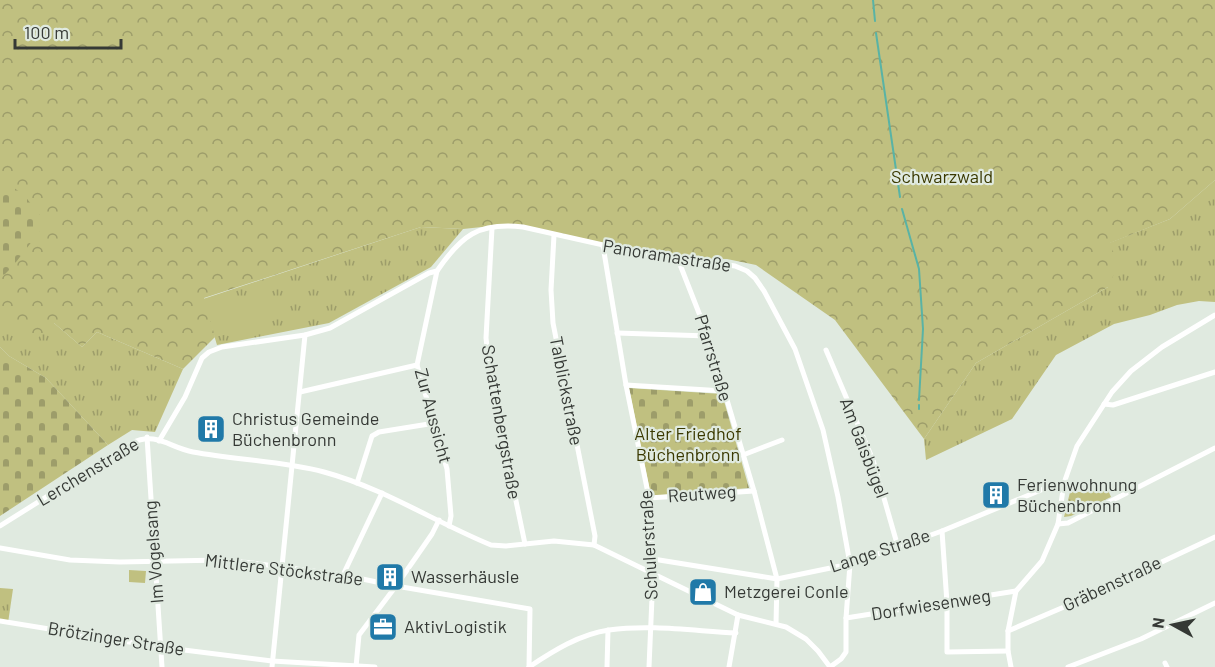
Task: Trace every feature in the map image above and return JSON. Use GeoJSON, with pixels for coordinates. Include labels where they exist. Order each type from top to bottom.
{"type":"FeatureCollection","features":[{"type":"Feature","properties":{"kind":"street","name":"Panoramastraße"},"geometry":{"type":"LineString","coordinates":[[202,358],[214,349],[222,347],[305,335],[330,328],[429,273],[437,271],[450,252],[477,230],[514,226],[680,262],[714,263],[735,266],[747,271],[764,291],[795,349],[823,430],[850,564],[846,652],[830,667]]}},
{"type":"Feature","properties":{"kind":"street","name":"Schattenbergstraße"},"geometry":{"type":"LineString","coordinates":[[492,228],[486,338],[491,381],[525,544]]}},
{"type":"Feature","properties":{"kind":"street","name":"Talblickstraße"},"geometry":{"type":"LineString","coordinates":[[554,235],[551,290],[553,323],[596,536],[594,545]]}},
{"type":"Feature","properties":{"kind":"street","name":"Schulerstraße"},"geometry":{"type":"LineString","coordinates":[[603,246],[616,333],[649,498],[653,574],[649,667]]}},
{"type":"Feature","properties":{"kind":"street","name":"Pfarrstraße"},"geometry":{"type":"LineString","coordinates":[[680,262],[708,336],[754,491],[777,579],[776,624]]}},
{"type":"Feature","properties":{"kind":"street","name":"Zur Aussicht"},"geometry":{"type":"LineString","coordinates":[[437,271],[417,364],[447,469],[451,516],[449,526]]}},
{"type":"Feature","properties":{"kind":"street"},"geometry":{"type":"LineString","coordinates":[[1011,667],[1008,631],[1016,591],[1042,561],[1058,524],[1064,483],[1077,446],[1112,392],[1131,371],[1162,347],[1215,315]]}},
{"type":"Feature","properties":{"kind":"street"},"geometry":{"type":"LineString","coordinates":[[616,333],[708,336]]}},
{"type":"Feature","properties":{"kind":"street"},"geometry":{"type":"LineString","coordinates":[[272,664],[305,335]]}},
{"type":"Feature","properties":{"kind":"street","name":"Am Gaisbügel"},"geometry":{"type":"LineString","coordinates":[[826,350],[873,460],[898,547]]}},
{"type":"Feature","properties":{"kind":"street","name":"Lerchenstraße"},"geometry":{"type":"LineString","coordinates":[[0,526],[132,443],[147,437],[159,441],[185,397],[202,358]]}},
{"type":"Feature","properties":{"kind":"street"},"geometry":{"type":"LineString","coordinates":[[300,392],[417,364]]}},
{"type":"Feature","properties":{"kind":"street"},"geometry":{"type":"LineString","coordinates":[[1104,404],[1113,405],[1215,372]]}},
{"type":"Feature","properties":{"kind":"street"},"geometry":{"type":"LineString","coordinates":[[626,385],[724,391]]}},
{"type":"Feature","properties":{"kind":"street"},"geometry":{"type":"LineString","coordinates":[[357,483],[372,436],[379,432],[435,423]]}},
{"type":"Feature","properties":{"kind":"street","name":"Im Vogelsang"},"geometry":{"type":"LineString","coordinates":[[147,437],[162,667]]}},
{"type":"Feature","properties":{"kind":"street"},"geometry":{"type":"LineString","coordinates":[[743,455],[782,440]]}},
{"type":"Feature","properties":{"kind":"street"},"geometry":{"type":"LineString","coordinates":[[159,441],[189,451],[322,472],[382,493],[491,545],[506,546],[554,541],[594,545],[738,615],[786,627],[806,639],[830,667]]}},
{"type":"Feature","properties":{"kind":"street"},"geometry":{"type":"LineString","coordinates":[[1058,524],[1068,523],[1215,447]]}},
{"type":"Feature","properties":{"kind":"street","name":"Lange Straße"},"geometry":{"type":"LineString","coordinates":[[652,559],[777,579],[850,564],[942,531],[1058,483],[1064,483]]}},
{"type":"Feature","properties":{"kind":"street","name":"Reutweg"},"geometry":{"type":"LineString","coordinates":[[649,498],[754,491]]}},
{"type":"Feature","properties":{"kind":"street"},"geometry":{"type":"LineString","coordinates":[[343,575],[382,493]]}},
{"type":"Feature","properties":{"kind":"street"},"geometry":{"type":"LineString","coordinates":[[356,666],[359,636],[432,534],[439,520]]}},
{"type":"Feature","properties":{"kind":"street"},"geometry":{"type":"LineString","coordinates":[[942,531],[948,652],[1008,651]]}},
{"type":"Feature","properties":{"kind":"street","name":"Gräbenstraße"},"geometry":{"type":"LineString","coordinates":[[1008,631],[1215,537]]}},
{"type":"Feature","properties":{"kind":"street","name":"Mittlere Stöckstraße"},"geometry":{"type":"LineString","coordinates":[[0,548],[70,561],[222,560],[282,566],[530,609],[529,667]]}},
{"type":"Feature","properties":{"kind":"street","name":"Dorfwiesenweg"},"geometry":{"type":"LineString","coordinates":[[846,618],[1016,591]]}},
{"type":"Feature","properties":{"kind":"street"},"geometry":{"type":"LineString","coordinates":[[1068,667],[1141,639],[1215,603]]}},
{"type":"Feature","properties":{"kind":"street"},"geometry":{"type":"LineString","coordinates":[[729,667],[738,615]]}},
{"type":"Feature","properties":{"kind":"street","name":"Brötzinger Straße"},"geometry":{"type":"LineString","coordinates":[[0,621],[272,664],[375,667]]}},
{"type":"Feature","properties":{"kind":"street"},"geometry":{"type":"LineString","coordinates":[[529,667],[575,640],[608,630],[652,629],[736,633]]}},
{"type":"Feature","properties":{"kind":"street"},"geometry":{"type":"LineString","coordinates":[[606,667],[608,630]]}},
{"type":"Feature","properties":{"kind":"green space","name":"Schwarzwald"},"geometry":{"type":"Polygon","coordinates":[[[0,0],[1215,0],[1215,180],[1170,219],[1110,243],[1118,265],[1108,287],[976,363],[924,439],[835,320],[756,265],[727,259],[677,258],[582,242],[554,232],[510,224],[463,229],[421,227],[204,298],[215,337],[183,369],[97,332],[82,347],[54,323],[37,339],[0,309],[0,0]]]}},
{"type":"Feature","properties":{"kind":"green space"},"geometry":{"type":"Polygon","coordinates":[[[0,178],[24,195],[46,223],[0,279],[0,178]]]}},
{"type":"Feature","properties":{"kind":"green space"},"geometry":{"type":"Polygon","coordinates":[[[1215,180],[1215,302],[1199,301],[1177,305],[1114,324],[1056,355],[1012,419],[926,460],[924,439],[976,363],[1108,287],[1109,243],[1170,219],[1215,180]]]}},
{"type":"Feature","properties":{"kind":"green space"},"geometry":{"type":"Polygon","coordinates":[[[421,227],[463,229],[431,267],[329,323],[217,345],[203,299],[421,227]]]}},
{"type":"Feature","properties":{"kind":"green space"},"geometry":{"type":"Polygon","coordinates":[[[265,295],[270,326],[219,336],[213,305],[265,295]]]}},
{"type":"Feature","properties":{"kind":"green space"},"geometry":{"type":"Polygon","coordinates":[[[0,304],[54,323],[82,347],[97,332],[183,369],[155,432],[132,430],[108,445],[46,378],[9,356],[0,347],[0,304]]]}},
{"type":"Feature","properties":{"kind":"green space"},"geometry":{"type":"Polygon","coordinates":[[[0,347],[9,356],[46,378],[108,445],[0,516],[0,347]]]}},
{"type":"Feature","properties":{"kind":"green space","name":"Alter Friedhof Büchenbronn"},"geometry":{"type":"Polygon","coordinates":[[[629,388],[722,394],[749,488],[651,496],[629,388]]]}},
{"type":"Feature","properties":{"kind":"green space"},"geometry":{"type":"Polygon","coordinates":[[[1104,481],[1111,497],[1071,516],[1064,517],[1070,492],[1085,492],[1104,481]]]}},
{"type":"Feature","properties":{"kind":"green space"},"geometry":{"type":"Polygon","coordinates":[[[129,570],[146,571],[145,583],[129,582],[129,570]]]}},
{"type":"Feature","properties":{"kind":"green space"},"geometry":{"type":"Polygon","coordinates":[[[0,588],[13,589],[8,623],[0,621],[0,588]]]}},
{"type":"Feature","properties":{"kind":"waterway"},"geometry":{"type":"LineString","coordinates":[[873,0],[875,21]]}},
{"type":"Feature","properties":{"kind":"waterway"},"geometry":{"type":"LineString","coordinates":[[876,33],[900,197]]}},
{"type":"Feature","properties":{"kind":"waterway"},"geometry":{"type":"LineString","coordinates":[[902,209],[919,269],[923,329],[919,400]]}},
{"type":"Feature","properties":{"kind":"place","name":"Christus Gemeinde Büchenbronn"},"geometry":{"type":"Point","coordinates":[211,429]}},
{"type":"Feature","properties":{"kind":"place","name":"Ferienwohnung Büchenbronn"},"geometry":{"type":"Point","coordinates":[996,495]}},
{"type":"Feature","properties":{"kind":"place","name":"Wasserhäusle"},"geometry":{"type":"Point","coordinates":[390,577]}},
{"type":"Feature","properties":{"kind":"place","name":"Metzgerei Conle"},"geometry":{"type":"Point","coordinates":[703,592]}},
{"type":"Feature","properties":{"kind":"place","name":"AktivLogistik"},"geometry":{"type":"Point","coordinates":[383,627]}}]}
